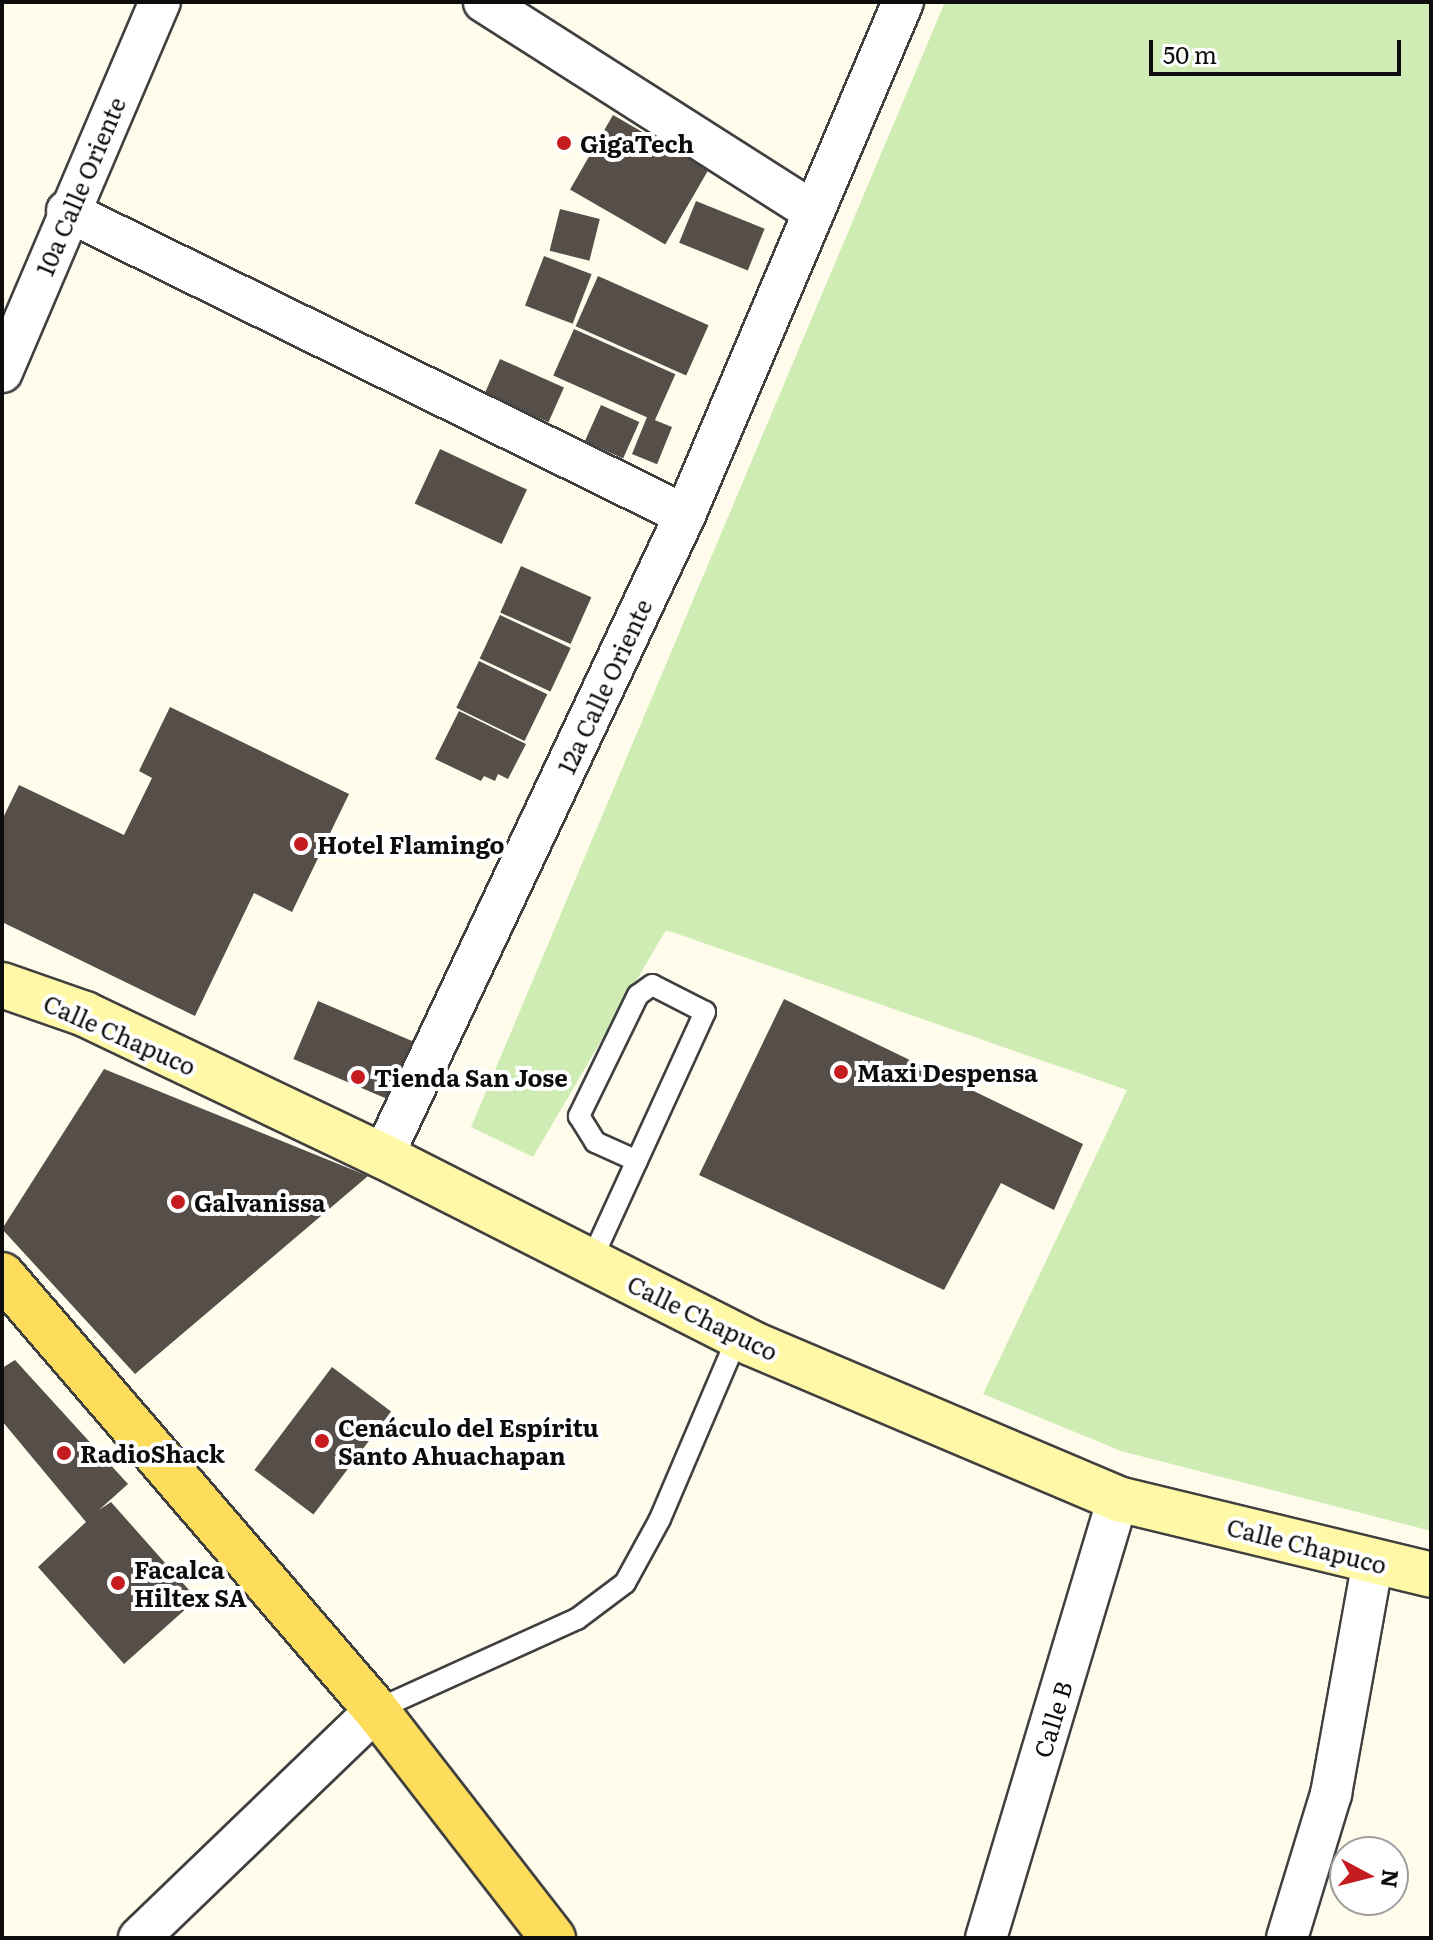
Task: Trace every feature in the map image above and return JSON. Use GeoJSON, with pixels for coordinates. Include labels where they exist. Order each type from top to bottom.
{"type":"FeatureCollection","features":[{"type":"Feature","properties":{"kind":"main road"},"geometry":{"type":"LineString","coordinates":[[2,1275],[376,1710],[553,1938]]}},
{"type":"Feature","properties":{"kind":"street","name":"10a Calle Oriente"},"geometry":{"type":"LineString","coordinates":[[2,372],[67,211],[160,2]]}},
{"type":"Feature","properties":{"kind":"street"},"geometry":{"type":"LineString","coordinates":[[484,2],[811,210]]}},
{"type":"Feature","properties":{"kind":"street","name":"12a Calle Oriente"},"geometry":{"type":"LineString","coordinates":[[383,1156],[685,515],[811,210],[903,2]]}},
{"type":"Feature","properties":{"kind":"street"},"geometry":{"type":"LineString","coordinates":[[67,211],[685,515]]}},
{"type":"Feature","properties":{"kind":"street","name":"Calle Chapuco"},"geometry":{"type":"LineString","coordinates":[[2,985],[85,1014],[383,1156],[738,1336],[1118,1499],[1431,1575]]}},
{"type":"Feature","properties":{"kind":"street","name":"Calle B"},"geometry":{"type":"LineString","coordinates":[[986,1938],[1118,1499]]}},
{"type":"Feature","properties":{"kind":"street"},"geometry":{"type":"LineString","coordinates":[[1287,1938],[1331,1794],[1373,1561]]}},
{"type":"Feature","properties":{"kind":"street"},"geometry":{"type":"LineString","coordinates":[[139,1938],[376,1710]]}},
{"type":"Feature","properties":{"kind":"lane"},"geometry":{"type":"LineString","coordinates":[[591,1261],[637,1161],[705,1012],[652,985],[638,995],[579,1116],[595,1142],[637,1161]]}},
{"type":"Feature","properties":{"kind":"lane"},"geometry":{"type":"LineString","coordinates":[[376,1710],[577,1619],[625,1583],[660,1519],[738,1336]]}},
{"type":"Feature","properties":{"kind":"green space"},"geometry":{"type":"Polygon","coordinates":[[[945,2],[1431,2],[1431,1531],[1121,1451],[983,1394],[1127,1090],[666,930],[533,1157],[471,1127],[945,2]]]}},
{"type":"Feature","properties":{"kind":"building"},"geometry":{"type":"Polygon","coordinates":[[[613,115],[708,170],[665,244],[570,189],[613,115]]]}},
{"type":"Feature","properties":{"kind":"building"},"geometry":{"type":"Polygon","coordinates":[[[696,201],[765,229],[748,270],[679,243],[696,201]]]}},
{"type":"Feature","properties":{"kind":"building"},"geometry":{"type":"Polygon","coordinates":[[[560,209],[600,219],[589,261],[550,251],[560,209]]]}},
{"type":"Feature","properties":{"kind":"building"},"geometry":{"type":"Polygon","coordinates":[[[544,256],[592,274],[573,324],[525,305],[544,256]]]}},
{"type":"Feature","properties":{"kind":"building"},"geometry":{"type":"Polygon","coordinates":[[[598,276],[709,325],[686,375],[576,326],[598,276]]]}},
{"type":"Feature","properties":{"kind":"building"},"geometry":{"type":"Polygon","coordinates":[[[574,329],[675,374],[655,421],[553,376],[574,329]]]}},
{"type":"Feature","properties":{"kind":"building"},"geometry":{"type":"Polygon","coordinates":[[[500,359],[564,387],[548,422],[485,394],[500,359]]]}},
{"type":"Feature","properties":{"kind":"building"},"geometry":{"type":"Polygon","coordinates":[[[601,405],[639,422],[623,459],[585,442],[601,405]]]}},
{"type":"Feature","properties":{"kind":"building"},"geometry":{"type":"Polygon","coordinates":[[[647,417],[672,427],[657,464],[632,454],[647,417]]]}},
{"type":"Feature","properties":{"kind":"building"},"geometry":{"type":"Polygon","coordinates":[[[440,449],[527,490],[502,544],[415,503],[440,449]]]}},
{"type":"Feature","properties":{"kind":"building"},"geometry":{"type":"Polygon","coordinates":[[[521,566],[591,597],[571,644],[500,613],[521,566]]]}},
{"type":"Feature","properties":{"kind":"building"},"geometry":{"type":"Polygon","coordinates":[[[500,615],[571,648],[550,691],[480,659],[500,615]]]}},
{"type":"Feature","properties":{"kind":"building"},"geometry":{"type":"Polygon","coordinates":[[[479,661],[547,694],[525,741],[456,708],[479,661]]]}},
{"type":"Feature","properties":{"kind":"building"},"geometry":{"type":"Polygon","coordinates":[[[170,707],[349,794],[292,912],[254,893],[195,1016],[2,922],[2,820],[19,785],[124,835],[152,778],[139,771],[170,707]]]}},
{"type":"Feature","properties":{"kind":"building"},"geometry":{"type":"Polygon","coordinates":[[[459,711],[526,744],[508,779],[498,774],[495,781],[484,776],[481,781],[435,759],[459,711]]]}},
{"type":"Feature","properties":{"kind":"building","name":"Maxi Despensa"},"geometry":{"type":"Polygon","coordinates":[[[784,999],[1083,1144],[1054,1210],[1001,1183],[944,1290],[699,1175],[784,999]]]}},
{"type":"Feature","properties":{"kind":"building"},"geometry":{"type":"Polygon","coordinates":[[[318,1001],[416,1042],[391,1100],[293,1059],[318,1001]]]}},
{"type":"Feature","properties":{"kind":"building","name":"Galvanissa"},"geometry":{"type":"Polygon","coordinates":[[[104,1069],[368,1176],[135,1374],[2,1229],[104,1069]]]}},
{"type":"Feature","properties":{"kind":"building","name":"Facalca Hiltex SA"},"geometry":{"type":"Polygon","coordinates":[[[15,1360],[128,1484],[99,1510],[111,1502],[197,1599],[124,1664],[38,1567],[86,1522],[2,1421],[2,1368],[15,1360]]]}},
{"type":"Feature","properties":{"kind":"building","name":"Cenáculo del Espíritu Santo Ahuachapan"},"geometry":{"type":"Polygon","coordinates":[[[332,1367],[391,1412],[313,1515],[254,1470],[332,1367]]]}},
{"type":"Feature","properties":{"kind":"place","name":"GigaTech"},"geometry":{"type":"Point","coordinates":[564,143]}},
{"type":"Feature","properties":{"kind":"place","name":"Hotel Flamingo"},"geometry":{"type":"Point","coordinates":[301,844]}},
{"type":"Feature","properties":{"kind":"place","name":"Maxi Despensa"},"geometry":{"type":"Point","coordinates":[841,1072]}},
{"type":"Feature","properties":{"kind":"place","name":"Tienda San Jose"},"geometry":{"type":"Point","coordinates":[358,1077]}},
{"type":"Feature","properties":{"kind":"place","name":"Galvanissa"},"geometry":{"type":"Point","coordinates":[178,1202]}},
{"type":"Feature","properties":{"kind":"place","name":"Cenáculo del Espíritu Santo Ahuachapan"},"geometry":{"type":"Point","coordinates":[322,1441]}},
{"type":"Feature","properties":{"kind":"place","name":"RadioShack"},"geometry":{"type":"Point","coordinates":[64,1453]}},
{"type":"Feature","properties":{"kind":"place","name":"Facalca Hiltex SA"},"geometry":{"type":"Point","coordinates":[118,1583]}}]}
